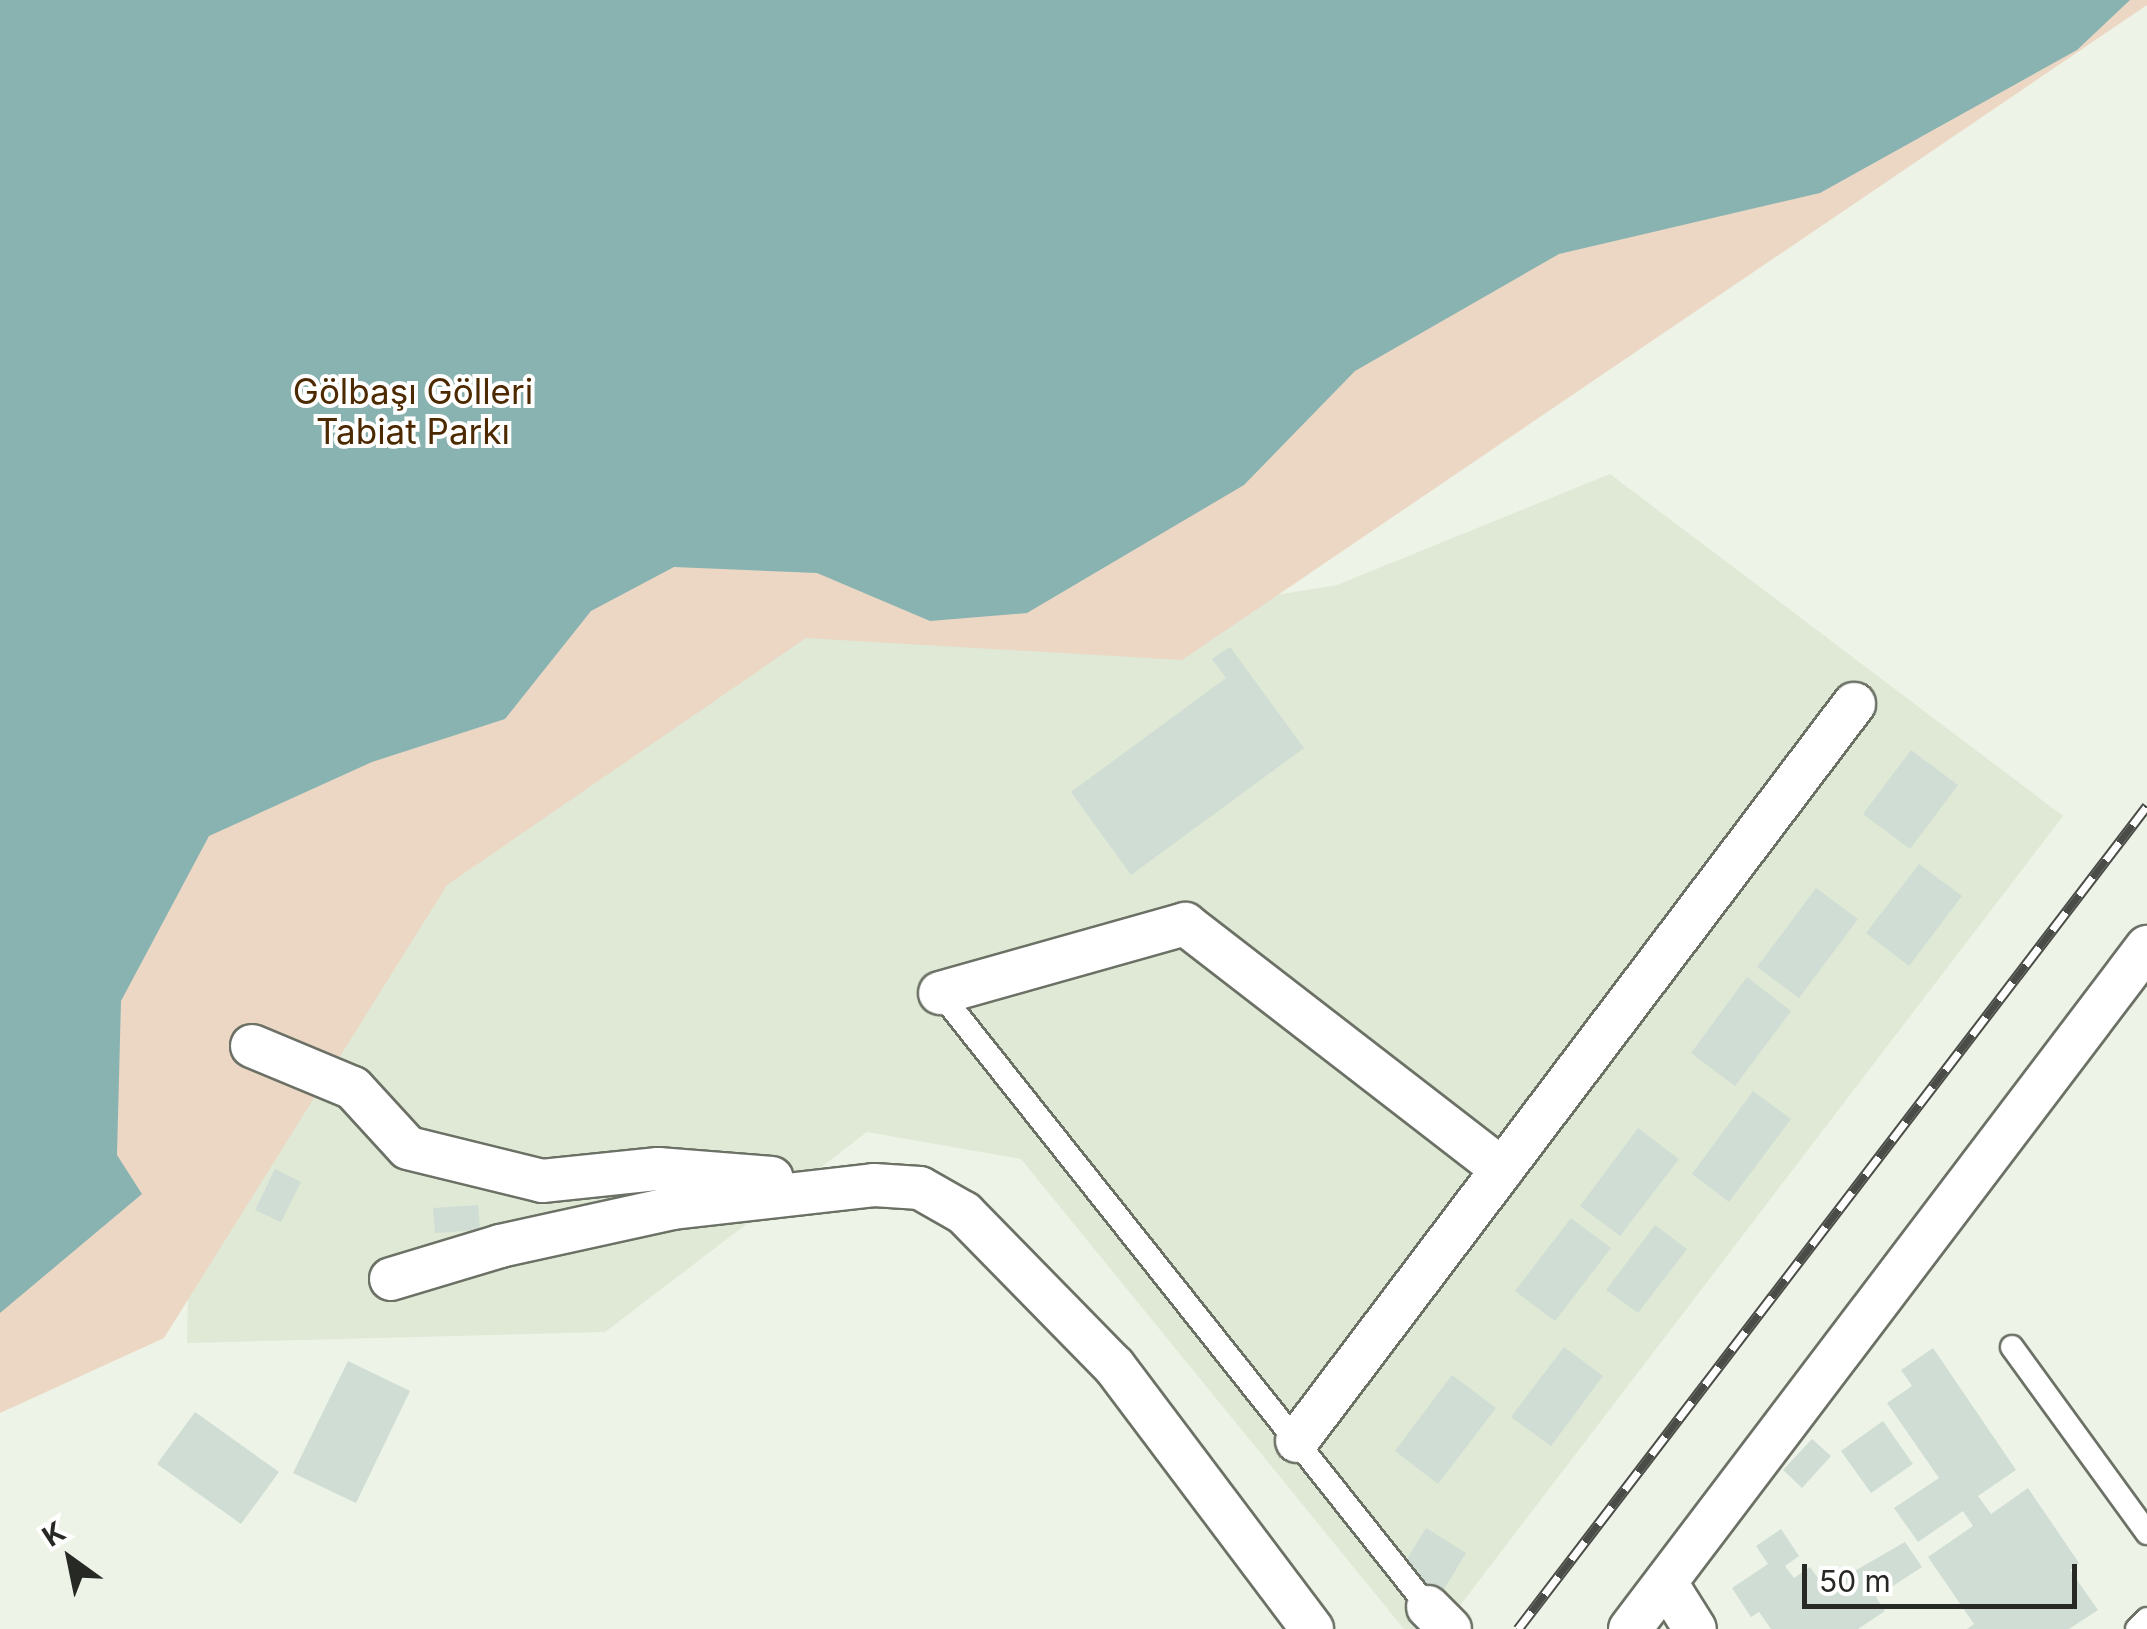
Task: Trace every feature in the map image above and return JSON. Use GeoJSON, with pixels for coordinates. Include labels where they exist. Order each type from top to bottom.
{"type":"FeatureCollection","features":[{"type":"Feature","properties":{"kind":"street"},"geometry":{"type":"LineString","coordinates":[[1297,1441],[1854,704]]}},
{"type":"Feature","properties":{"kind":"street"},"geometry":{"type":"LineString","coordinates":[[940,994],[1185,924],[1502,1170]]}},
{"type":"Feature","properties":{"kind":"street"},"geometry":{"type":"LineString","coordinates":[[1630,1629],[2147,947]]}},
{"type":"Feature","properties":{"kind":"street"},"geometry":{"type":"LineString","coordinates":[[252,1046],[353,1088],[408,1148],[542,1181],[658,1169],[920,1188],[964,1213],[1114,1366],[1312,1629]]}},
{"type":"Feature","properties":{"kind":"street"},"geometry":{"type":"LineString","coordinates":[[391,1278],[500,1246],[673,1208],[874,1186]]}},
{"type":"Feature","properties":{"kind":"street"},"geometry":{"type":"LineString","coordinates":[[1666,1583],[1694,1629]]}},
{"type":"Feature","properties":{"kind":"lane"},"geometry":{"type":"LineString","coordinates":[[940,994],[1439,1618]]}},
{"type":"Feature","properties":{"kind":"lane"},"geometry":{"type":"LineString","coordinates":[[2012,1347],[2147,1533]]}},
{"type":"Feature","properties":{"kind":"lane"},"geometry":{"type":"LineString","coordinates":[[2137,1629],[2147,1620]]}},
{"type":"Feature","properties":{"kind":"shaded area"},"geometry":{"type":"Polygon","coordinates":[[[1610,474],[2063,816],[1442,1629],[1404,1629],[1021,1159],[867,1132],[605,1332],[187,1343],[196,986],[770,598],[1078,628],[1337,585],[1610,474]]]}},
{"type":"Feature","properties":{"kind":"green space","name":"Gölbaşı Gölleri Tabiat Parkı"},"geometry":{"type":"Polygon","coordinates":[[[0,0],[2147,0],[2147,5],[1182,660],[806,638],[447,885],[164,1338],[0,1413],[0,0]]]}},
{"type":"Feature","properties":{"kind":"water","name":"Gölbaşı Gölleri Tabiat Parkı"},"geometry":{"type":"Polygon","coordinates":[[[0,0],[2130,0],[2077,50],[1820,193],[1559,254],[1355,371],[1244,485],[1027,613],[930,621],[817,573],[674,567],[591,611],[505,719],[372,762],[209,836],[121,1001],[117,1155],[142,1194],[0,1313],[0,0]]]}},
{"type":"Feature","properties":{"kind":"building"},"geometry":{"type":"Polygon","coordinates":[[[1230,647],[1304,748],[1131,875],[1071,792],[1226,678],[1212,659],[1230,647]]]}},
{"type":"Feature","properties":{"kind":"building"},"geometry":{"type":"Polygon","coordinates":[[[1911,750],[1958,785],[1910,849],[1863,814],[1911,750]]]}},
{"type":"Feature","properties":{"kind":"building"},"geometry":{"type":"Polygon","coordinates":[[[1919,864],[1962,896],[1909,966],[1866,933],[1919,864]]]}},
{"type":"Feature","properties":{"kind":"building"},"geometry":{"type":"Polygon","coordinates":[[[1816,888],[1858,919],[1799,998],[1757,967],[1816,888]]]}},
{"type":"Feature","properties":{"kind":"building"},"geometry":{"type":"Polygon","coordinates":[[[1747,977],[1791,1011],[1735,1086],[1691,1053],[1747,977]]]}},
{"type":"Feature","properties":{"kind":"building"},"geometry":{"type":"Polygon","coordinates":[[[1753,1091],[1791,1119],[1729,1202],[1692,1174],[1753,1091]]]}},
{"type":"Feature","properties":{"kind":"building"},"geometry":{"type":"Polygon","coordinates":[[[1638,1128],[1679,1159],[1620,1236],[1580,1206],[1638,1128]]]}},
{"type":"Feature","properties":{"kind":"building"},"geometry":{"type":"Polygon","coordinates":[[[275,1169],[301,1182],[281,1222],[255,1210],[275,1169]]]}},
{"type":"Feature","properties":{"kind":"building"},"geometry":{"type":"Polygon","coordinates":[[[478,1205],[480,1230],[435,1233],[433,1208],[478,1205]]]}},
{"type":"Feature","properties":{"kind":"building"},"geometry":{"type":"Polygon","coordinates":[[[1571,1218],[1611,1248],[1555,1321],[1515,1291],[1571,1218]]]}},
{"type":"Feature","properties":{"kind":"building"},"geometry":{"type":"Polygon","coordinates":[[[1655,1225],[1687,1249],[1638,1313],[1606,1290],[1655,1225]]]}},
{"type":"Feature","properties":{"kind":"building"},"geometry":{"type":"Polygon","coordinates":[[[1564,1347],[1603,1376],[1551,1446],[1511,1417],[1564,1347]]]}},
{"type":"Feature","properties":{"kind":"building"},"geometry":{"type":"Polygon","coordinates":[[[1933,1348],[2016,1470],[1978,1496],[1991,1514],[2028,1488],[2079,1563],[2070,1570],[2098,1610],[2069,1629],[1967,1629],[1974,1624],[1928,1557],[1973,1526],[1963,1511],[1918,1542],[1894,1508],[1939,1478],[1887,1403],[1912,1386],[1901,1370],[1933,1348]]]}},
{"type":"Feature","properties":{"kind":"building"},"geometry":{"type":"Polygon","coordinates":[[[348,1361],[410,1391],[356,1503],[293,1473],[348,1361]]]}},
{"type":"Feature","properties":{"kind":"building"},"geometry":{"type":"Polygon","coordinates":[[[1452,1375],[1496,1408],[1438,1484],[1395,1451],[1452,1375]]]}},
{"type":"Feature","properties":{"kind":"building"},"geometry":{"type":"Polygon","coordinates":[[[195,1412],[279,1472],[241,1524],[157,1464],[195,1412]]]}},
{"type":"Feature","properties":{"kind":"building"},"geometry":{"type":"Polygon","coordinates":[[[1883,1421],[1913,1464],[1871,1493],[1841,1451],[1883,1421]]]}},
{"type":"Feature","properties":{"kind":"building"},"geometry":{"type":"Polygon","coordinates":[[[1812,1439],[1831,1456],[1802,1488],[1783,1470],[1812,1439]]]}},
{"type":"Feature","properties":{"kind":"building"},"geometry":{"type":"Polygon","coordinates":[[[1426,1528],[1466,1553],[1441,1594],[1401,1569],[1426,1528]]]}},
{"type":"Feature","properties":{"kind":"building"},"geometry":{"type":"Polygon","coordinates":[[[1781,1529],[1799,1556],[1785,1566],[1794,1578],[1810,1567],[1825,1588],[1905,1542],[1922,1567],[1876,1597],[1885,1611],[1858,1629],[1771,1629],[1759,1612],[1751,1617],[1732,1588],[1768,1564],[1756,1546],[1781,1529]]]}},
{"type":"Feature","properties":{"kind":"railway"},"geometry":{"type":"LineString","coordinates":[[1518,1629],[2147,806]]}}]}
